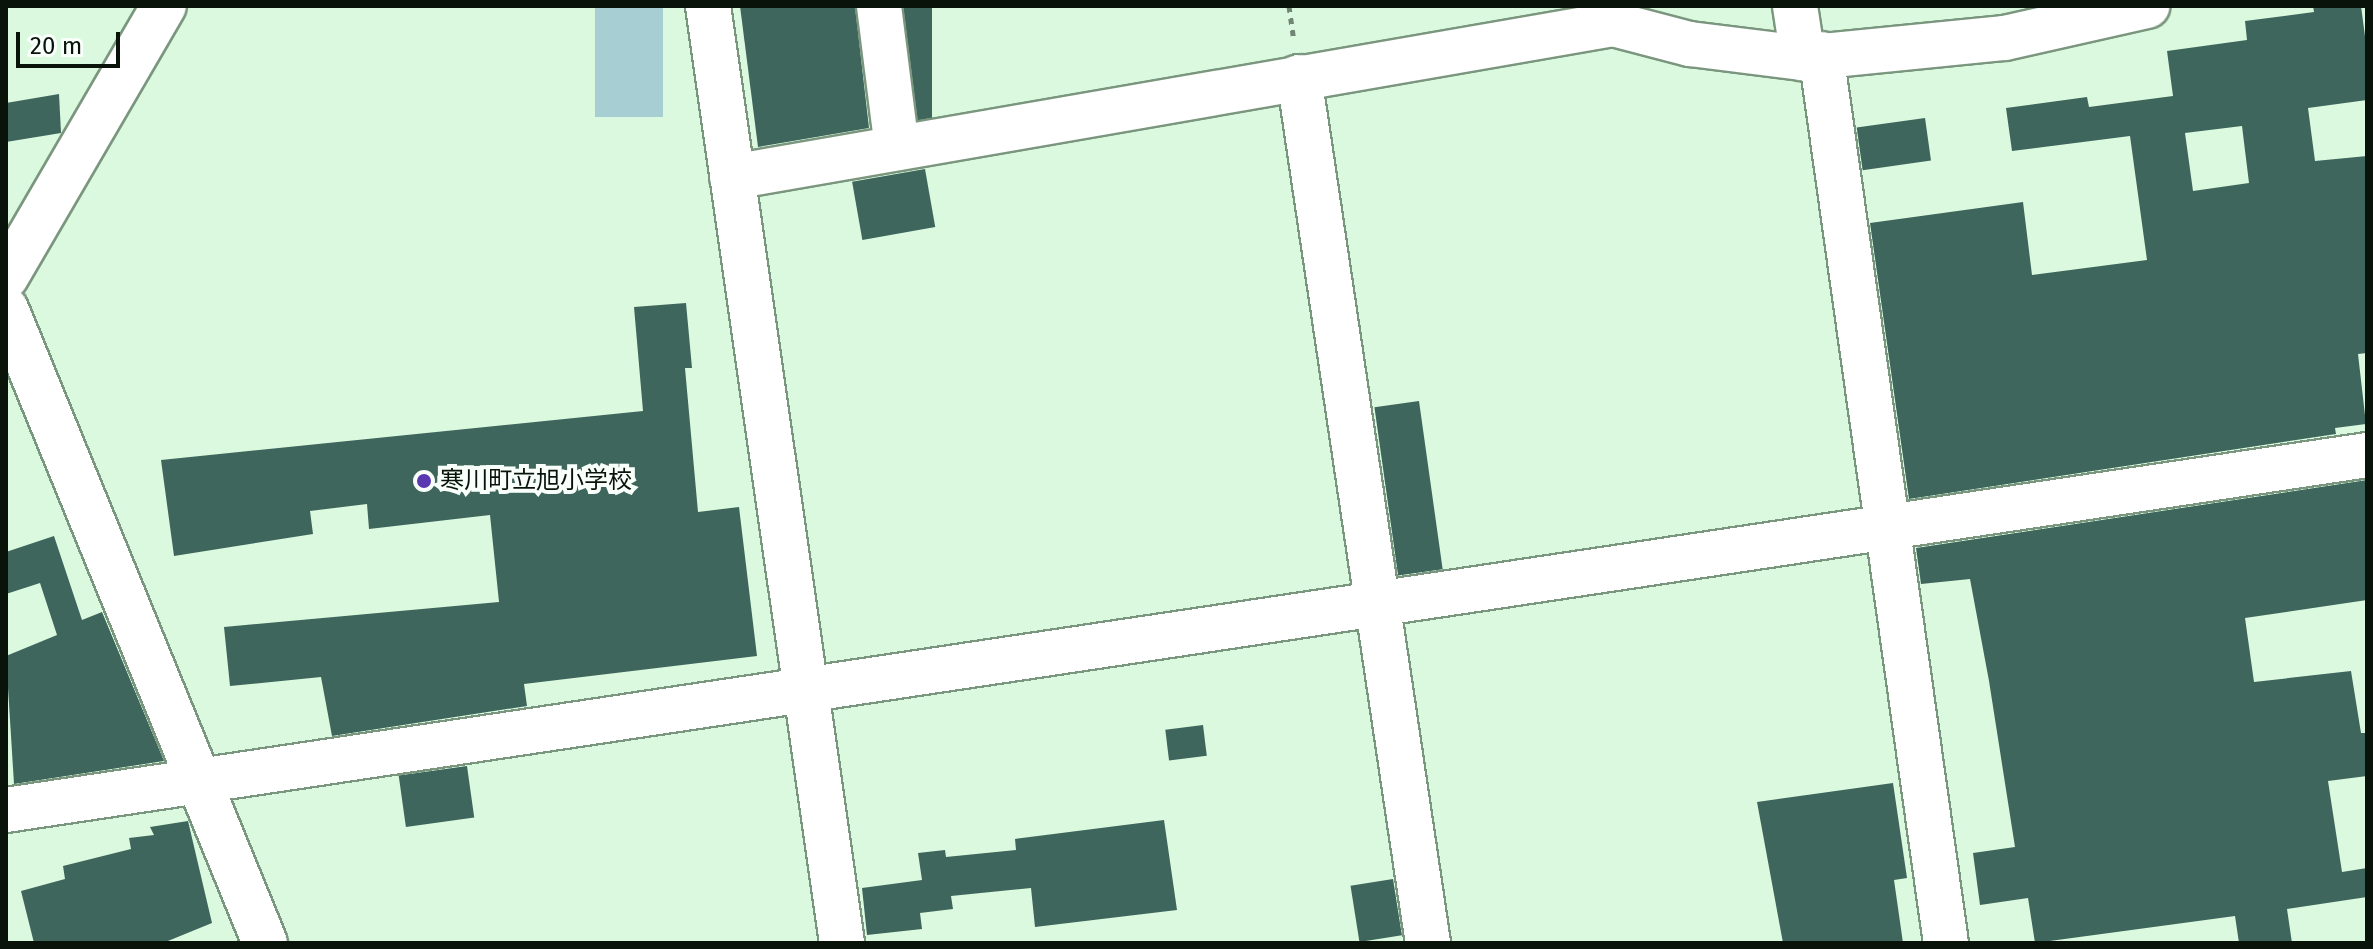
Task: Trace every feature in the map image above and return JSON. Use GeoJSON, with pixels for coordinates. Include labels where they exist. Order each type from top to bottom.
{"type":"FeatureCollection","features":[{"type":"Feature","properties":{"kind":"street"},"geometry":{"type":"LineString","coordinates":[[6,277],[164,6]]}},
{"type":"Feature","properties":{"kind":"street"},"geometry":{"type":"LineString","coordinates":[[708,6],[842,943]]}},
{"type":"Feature","properties":{"kind":"street"},"geometry":{"type":"LineString","coordinates":[[879,6],[897,148]]}},
{"type":"Feature","properties":{"kind":"street"},"geometry":{"type":"LineString","coordinates":[[1795,6],[1812,56],[1887,526],[1946,943]]}},
{"type":"Feature","properties":{"kind":"street"},"geometry":{"type":"LineString","coordinates":[[732,177],[1613,24],[1690,44],[1812,56],[2005,38],[2147,6]]}},
{"type":"Feature","properties":{"kind":"street"},"geometry":{"type":"LineString","coordinates":[[1299,77],[1428,943]]}},
{"type":"Feature","properties":{"kind":"street"},"geometry":{"type":"LineString","coordinates":[[6,309],[18,377],[265,943]]}},
{"type":"Feature","properties":{"kind":"street"},"geometry":{"type":"LineString","coordinates":[[6,810],[1377,601],[2367,455]]}},
{"type":"Feature","properties":{"kind":"water"},"geometry":{"type":"Polygon","coordinates":[[[595,6],[663,6],[663,117],[595,117],[595,6]]]}},
{"type":"Feature","properties":{"kind":"building"},"geometry":{"type":"Polygon","coordinates":[[[740,6],[855,6],[869,128],[758,147],[740,6]]]}},
{"type":"Feature","properties":{"kind":"building"},"geometry":{"type":"Polygon","coordinates":[[[904,6],[932,6],[932,120],[904,120],[904,6]]]}},
{"type":"Feature","properties":{"kind":"building"},"geometry":{"type":"Polygon","coordinates":[[[2313,6],[2361,6],[2367,51],[2367,100],[2308,108],[2315,161],[2367,156],[2367,353],[2358,354],[2366,424],[2335,428],[2336,434],[1909,499],[1870,223],[2023,202],[2032,275],[2147,260],[2130,136],[2012,151],[2006,108],[2087,97],[2089,107],[2173,96],[2167,51],[2247,40],[2245,21],[2314,12],[2313,6]],[[2242,126],[2185,133],[2193,191],[2249,183],[2242,126]]]}},
{"type":"Feature","properties":{"kind":"building"},"geometry":{"type":"Polygon","coordinates":[[[59,94],[61,133],[6,142],[6,103],[59,94]]]}},
{"type":"Feature","properties":{"kind":"building"},"geometry":{"type":"Polygon","coordinates":[[[1925,118],[1931,161],[1863,170],[1857,128],[1925,118]]]}},
{"type":"Feature","properties":{"kind":"building"},"geometry":{"type":"Polygon","coordinates":[[[925,169],[935,227],[862,240],[852,182],[925,169]]]}},
{"type":"Feature","properties":{"kind":"building"},"geometry":{"type":"Polygon","coordinates":[[[686,303],[692,368],[685,368],[698,512],[739,507],[757,656],[524,684],[527,706],[332,736],[321,677],[230,686],[224,627],[499,602],[490,515],[369,529],[367,504],[310,511],[313,534],[174,556],[161,460],[643,411],[634,307],[686,303]]]}},
{"type":"Feature","properties":{"kind":"building"},"geometry":{"type":"Polygon","coordinates":[[[1419,401],[1443,569],[1398,576],[1374,407],[1419,401]]]}},
{"type":"Feature","properties":{"kind":"building"},"geometry":{"type":"Polygon","coordinates":[[[2367,480],[2367,600],[2245,618],[2254,682],[2351,671],[2361,733],[2367,733],[2367,776],[2328,781],[2342,872],[2367,868],[2367,897],[2287,909],[2292,943],[2239,943],[2235,916],[2035,943],[2028,898],[1980,905],[1973,853],[2015,847],[1989,681],[1970,579],[1921,584],[1916,548],[2367,480]]]}},
{"type":"Feature","properties":{"kind":"building"},"geometry":{"type":"Polygon","coordinates":[[[54,536],[82,620],[102,612],[164,761],[14,784],[6,656],[57,635],[40,583],[6,594],[6,552],[54,536]]]}},
{"type":"Feature","properties":{"kind":"building"},"geometry":{"type":"Polygon","coordinates":[[[1203,725],[1207,756],[1169,760],[1165,730],[1203,725]]]}},
{"type":"Feature","properties":{"kind":"building"},"geometry":{"type":"Polygon","coordinates":[[[467,766],[474,817],[406,827],[399,776],[467,766]]]}},
{"type":"Feature","properties":{"kind":"building"},"geometry":{"type":"Polygon","coordinates":[[[1893,783],[1907,878],[1894,880],[1903,943],[1783,943],[1757,802],[1893,783]]]}},
{"type":"Feature","properties":{"kind":"building"},"geometry":{"type":"Polygon","coordinates":[[[1164,820],[1177,910],[1035,927],[1031,888],[951,896],[953,909],[920,913],[922,929],[867,935],[862,888],[922,880],[918,853],[945,850],[946,857],[1016,850],[1015,839],[1164,820]]]}},
{"type":"Feature","properties":{"kind":"building"},"geometry":{"type":"Polygon","coordinates":[[[188,821],[212,923],[163,943],[34,943],[21,891],[65,879],[63,866],[131,849],[129,838],[154,835],[150,827],[188,821]]]}},
{"type":"Feature","properties":{"kind":"building"},"geometry":{"type":"Polygon","coordinates":[[[1393,879],[1402,935],[1359,942],[1351,886],[1393,879]]]}},
{"type":"Feature","properties":{"kind":"place","name":"寒川町立旭小学校"},"geometry":{"type":"Point","coordinates":[424,481]}}]}
